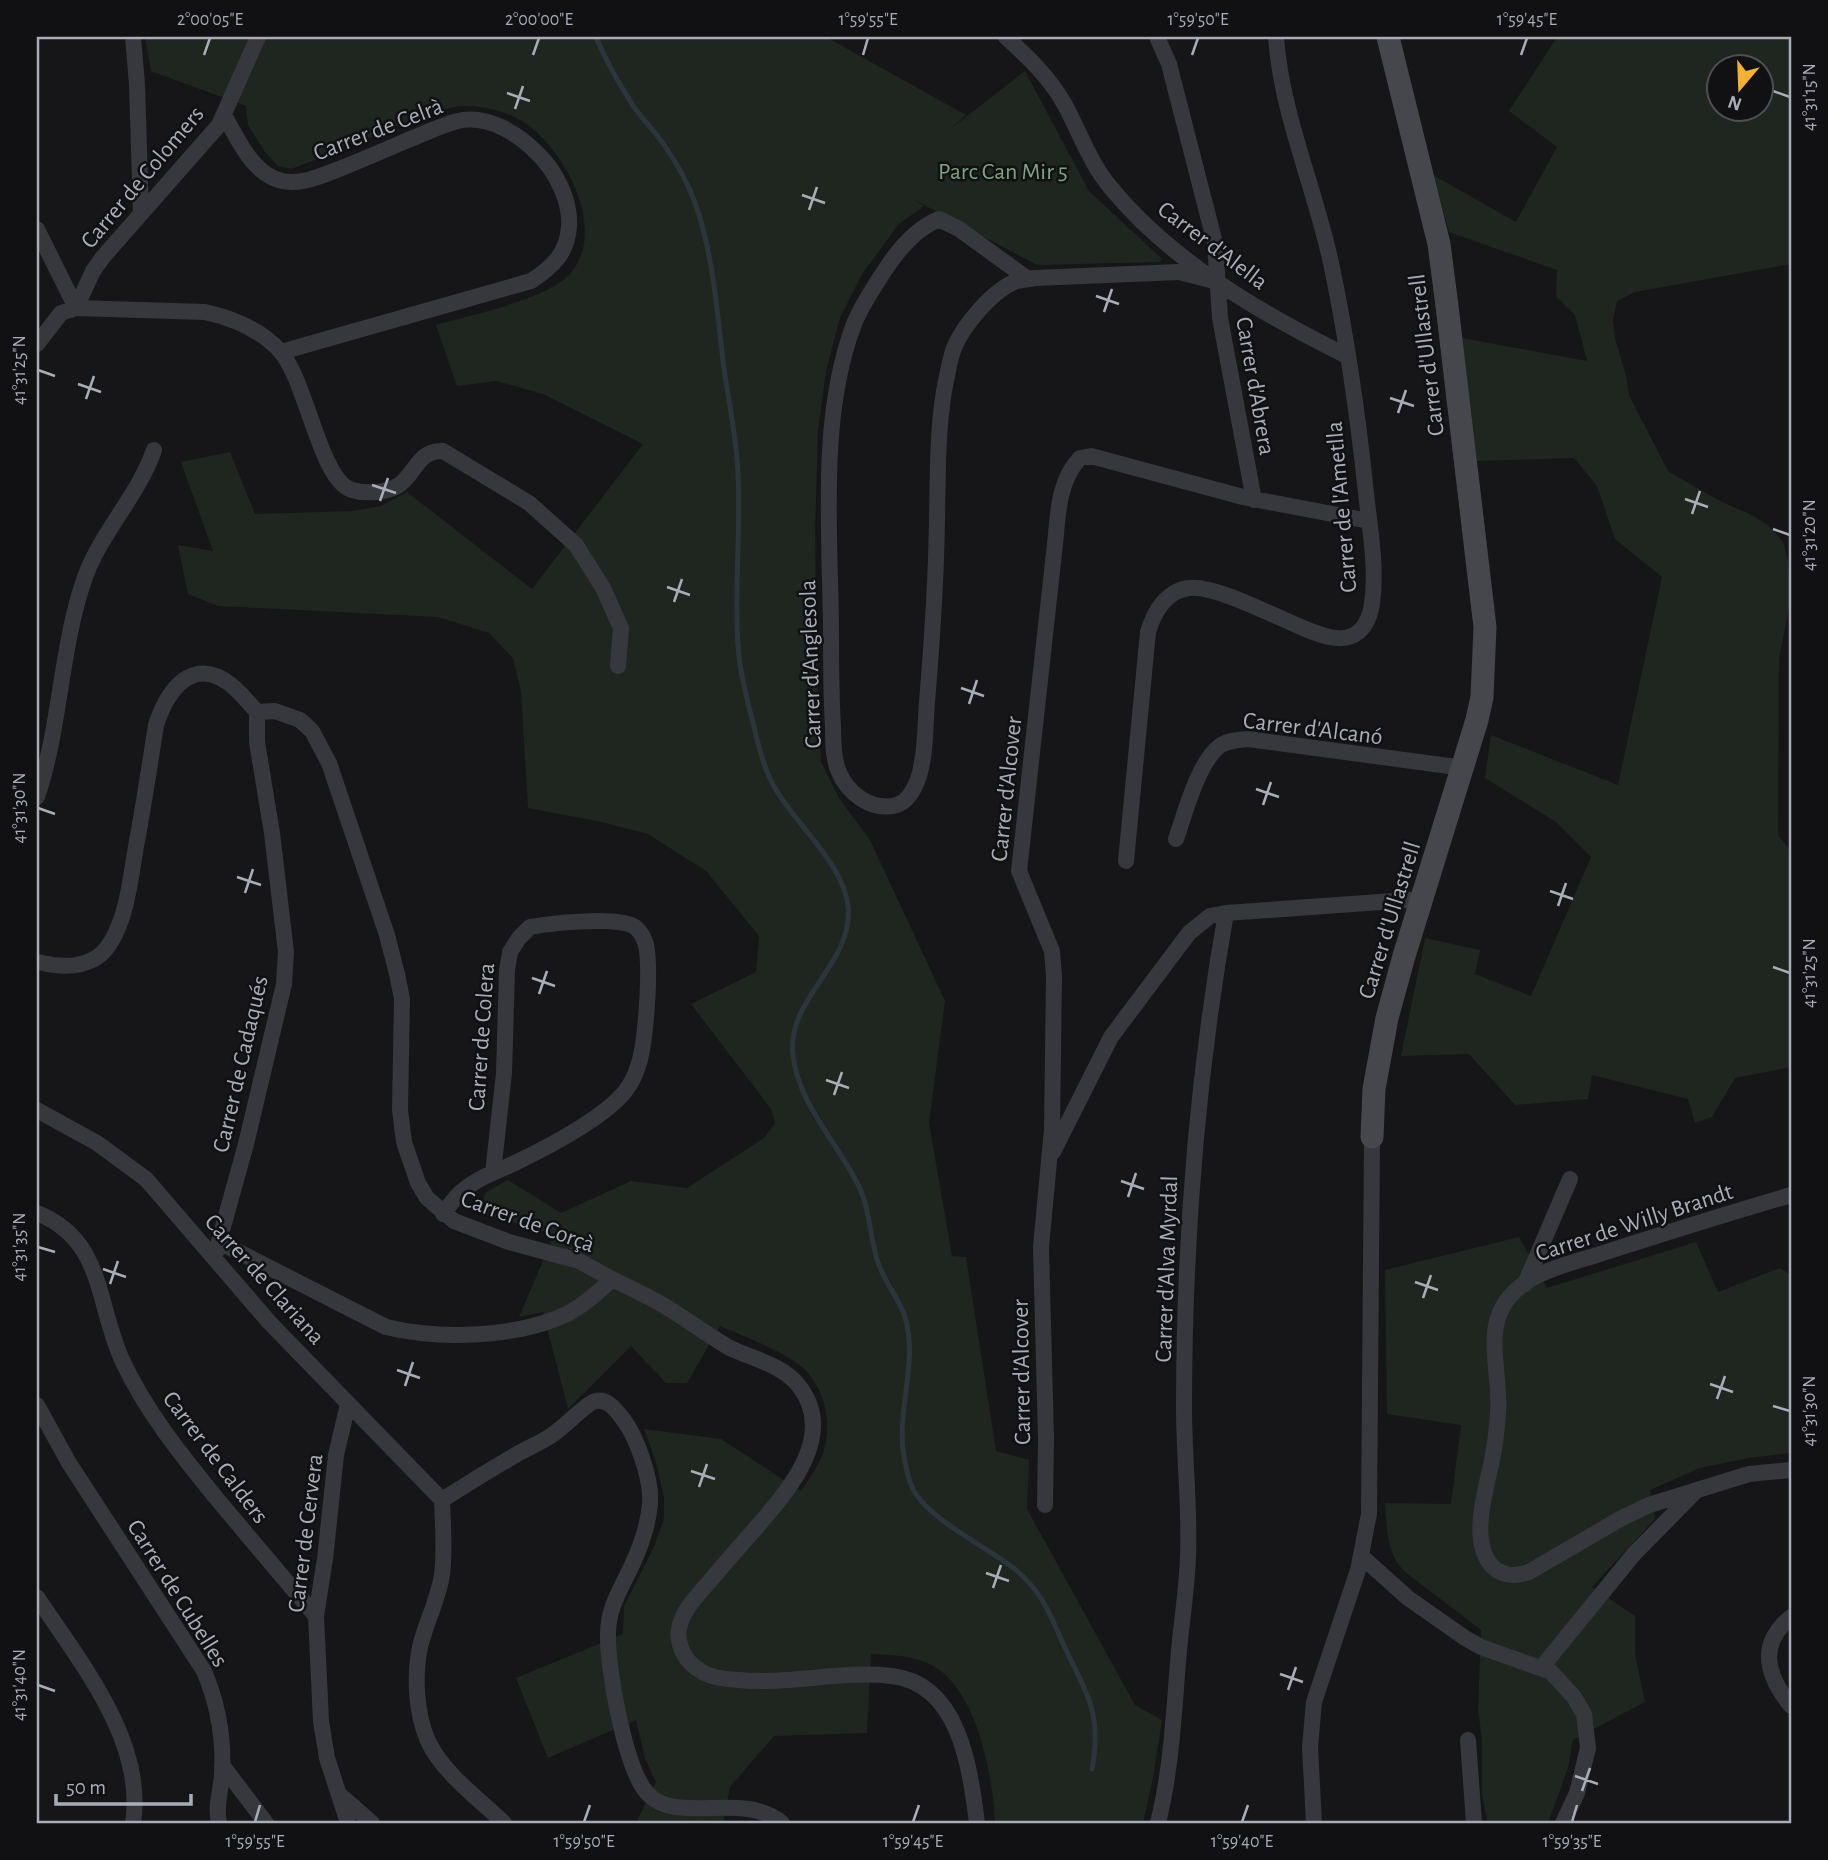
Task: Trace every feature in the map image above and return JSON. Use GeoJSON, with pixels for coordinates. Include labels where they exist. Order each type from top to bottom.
{"type":"FeatureCollection","features":[{"type":"Feature","properties":{"kind":"street"},"geometry":{"type":"LineString","coordinates":[[133,37],[141,214]]}},
{"type":"Feature","properties":{"kind":"street","name":"Carrer de Colomers"},"geometry":{"type":"LineString","coordinates":[[76,308],[93,271],[103,257],[219,125],[258,37]]}},
{"type":"Feature","properties":{"kind":"street","name":"Carrer d'Alella"},"geometry":{"type":"LineString","coordinates":[[1006,37],[1045,75],[1065,104],[1079,136],[1111,187],[1144,223],[1218,282],[1267,313],[1348,356]]}},
{"type":"Feature","properties":{"kind":"street","name":"Carrer d'Abrera"},"geometry":{"type":"LineString","coordinates":[[1157,37],[1169,64],[1214,243],[1220,318],[1254,500]]}},
{"type":"Feature","properties":{"kind":"street","name":"Carrer de l'Ametlla"},"geometry":{"type":"LineString","coordinates":[[1126,860],[1148,632],[1153,617],[1168,597],[1178,591],[1201,589],[1237,600],[1313,632],[1333,637],[1352,636],[1365,625],[1372,605],[1373,571],[1369,521],[1348,356],[1328,250],[1278,67],[1276,37]]}},
{"type":"Feature","properties":{"kind":"street","name":"Carrer d'Ullastrell"},"geometry":{"type":"LineString","coordinates":[[1314,1823],[1310,1747],[1314,1702],[1362,1556],[1370,1514],[1374,1088],[1387,1018],[1464,768],[1477,720],[1484,676],[1485,627],[1479,559],[1439,244],[1388,37]]}},
{"type":"Feature","properties":{"kind":"street","name":"Carrer de Celrà"},"geometry":{"type":"LineString","coordinates":[[224,115],[245,152],[258,168],[270,176],[293,182],[320,177],[459,121],[486,122],[503,128],[534,150],[554,174],[567,204],[569,228],[564,250],[556,262],[531,281],[281,352]]}},
{"type":"Feature","properties":{"kind":"street","name":"Carrer d'Anglesola"},"geometry":{"type":"LineString","coordinates":[[1028,279],[959,229],[939,219],[914,235],[892,259],[862,306],[849,342],[840,376],[831,455],[833,736],[837,767],[844,782],[857,797],[873,805],[895,805],[904,801],[913,790],[922,765],[934,618],[937,447],[953,350],[961,334],[988,302],[1016,282],[1028,279],[1179,272],[1218,282]]}},
{"type":"Feature","properties":{"kind":"street"},"geometry":{"type":"LineString","coordinates":[[37,229],[76,308]]}},
{"type":"Feature","properties":{"kind":"street"},"geometry":{"type":"LineString","coordinates":[[37,344],[61,313],[76,308],[205,312],[224,316],[245,326],[281,352],[303,393],[324,457],[341,485],[370,493],[384,491],[399,485],[424,456],[433,451],[443,451],[529,503],[576,545],[603,588],[621,628],[618,666]]}},
{"type":"Feature","properties":{"kind":"street"},"geometry":{"type":"LineString","coordinates":[[37,797],[48,755],[74,616],[85,577],[98,548],[147,469],[154,450]]}},
{"type":"Feature","properties":{"kind":"street","name":"Carrer d'Alcover"},"geometry":{"type":"LineString","coordinates":[[1045,1505],[1041,1247],[1053,1106],[1054,976],[1052,951],[1019,870],[1056,534],[1060,502],[1067,477],[1080,458],[1091,456],[1254,500],[1369,521]]}},
{"type":"Feature","properties":{"kind":"street"},"geometry":{"type":"LineString","coordinates":[[37,962],[57,966],[76,965],[94,959],[107,949],[121,921],[131,879],[156,725],[163,705],[174,688],[185,677],[201,674],[215,676],[229,683],[257,712]]}},
{"type":"Feature","properties":{"kind":"street","name":"Carrer de Corçà"},"geometry":{"type":"LineString","coordinates":[[217,1250],[386,1327],[409,1332],[478,1334],[524,1327],[568,1313],[596,1295],[612,1279],[579,1261],[477,1230],[443,1214],[427,1198],[418,1183],[404,1142],[400,1111],[402,999],[387,935],[329,763],[312,732],[300,720],[275,711],[257,712]]}},
{"type":"Feature","properties":{"kind":"street","name":"Carrer de Cadaqués"},"geometry":{"type":"LineString","coordinates":[[217,1250],[284,984],[286,952],[272,833],[257,742],[257,712]]}},
{"type":"Feature","properties":{"kind":"street","name":"Carrer d'Alcanó"},"geometry":{"type":"LineString","coordinates":[[1176,839],[1205,765],[1213,752],[1231,741],[1248,739],[1464,768]]}},
{"type":"Feature","properties":{"kind":"street"},"geometry":{"type":"LineString","coordinates":[[1048,1163],[1111,1037],[1189,933],[1210,916],[1422,899]]}},
{"type":"Feature","properties":{"kind":"street","name":"Carrer d'Alva Myrdal"},"geometry":{"type":"LineString","coordinates":[[1158,1823],[1173,1744],[1188,1556],[1188,1476],[1184,1410],[1186,1292],[1194,1156],[1214,982],[1226,913]]}},
{"type":"Feature","properties":{"kind":"street","name":"Carrer de Colera"},"geometry":{"type":"LineString","coordinates":[[443,1214],[460,1193],[480,1178],[493,1173],[545,1149],[608,1108],[631,1082],[639,1064],[647,973],[647,947],[643,934],[634,926],[600,921],[530,927],[510,952],[507,970],[504,1073],[493,1173]]}},
{"type":"Feature","properties":{"kind":"street","name":"Carrer de Clariana"},"geometry":{"type":"LineString","coordinates":[[37,1110],[97,1143],[146,1179],[217,1250],[269,1322],[442,1500]]}},
{"type":"Feature","properties":{"kind":"street"},"geometry":{"type":"LineString","coordinates":[[1525,1284],[1570,1179]]}},
{"type":"Feature","properties":{"kind":"street","name":"Carrer de Willy Brandt"},"geometry":{"type":"LineString","coordinates":[[1791,1195],[1564,1265],[1515,1291],[1495,1323],[1494,1351],[1499,1384],[1499,1410],[1480,1520],[1484,1555],[1491,1565],[1507,1575],[1516,1576],[1529,1572],[1634,1512],[1749,1474],[1791,1470]]}},
{"type":"Feature","properties":{"kind":"street","name":"Carrer de Calders"},"geometry":{"type":"LineString","coordinates":[[37,1213],[62,1225],[88,1258],[96,1278],[108,1327],[121,1357],[148,1408],[173,1446],[256,1548],[316,1616]]}},
{"type":"Feature","properties":{"kind":"street"},"geometry":{"type":"LineString","coordinates":[[612,1279],[660,1304],[732,1349],[789,1377],[804,1393],[813,1416],[810,1445],[798,1475],[780,1500],[692,1602],[681,1621],[678,1632],[688,1660],[696,1669],[719,1679],[785,1681],[891,1675],[923,1686],[945,1707],[961,1745],[972,1781],[976,1823]]}},
{"type":"Feature","properties":{"kind":"street"},"geometry":{"type":"LineString","coordinates":[[504,1823],[476,1798],[435,1752],[428,1741],[418,1698],[420,1647],[441,1577],[442,1500],[551,1437],[594,1402],[606,1401],[626,1423],[638,1448],[648,1482],[650,1502],[640,1544],[609,1614],[608,1634],[618,1709],[637,1776],[645,1791],[656,1801],[670,1807],[757,1810],[771,1814],[782,1823]]}},
{"type":"Feature","properties":{"kind":"street","name":"Carrer de Cervera"},"geometry":{"type":"LineString","coordinates":[[348,1404],[336,1455],[316,1616],[321,1721],[327,1758],[348,1823]]}},
{"type":"Feature","properties":{"kind":"street","name":"Carrer de Cubelles"},"geometry":{"type":"LineString","coordinates":[[37,1405],[69,1463],[205,1671],[219,1718],[222,1766],[217,1814],[219,1823]]}},
{"type":"Feature","properties":{"kind":"street"},"geometry":{"type":"LineString","coordinates":[[1541,1668],[1634,1553],[1695,1491]]}},
{"type":"Feature","properties":{"kind":"street"},"geometry":{"type":"LineString","coordinates":[[1362,1556],[1408,1598],[1465,1638],[1480,1647],[1541,1668],[1557,1678],[1574,1697],[1584,1714],[1588,1748],[1577,1793],[1563,1823]]}},
{"type":"Feature","properties":{"kind":"street"},"geometry":{"type":"LineString","coordinates":[[37,1597],[89,1676],[117,1725],[133,1781],[135,1821]]}},
{"type":"Feature","properties":{"kind":"street"},"geometry":{"type":"LineString","coordinates":[[1791,1617],[1778,1628],[1768,1651],[1776,1682],[1791,1706]]}},
{"type":"Feature","properties":{"kind":"street"},"geometry":{"type":"LineString","coordinates":[[1468,1740],[1474,1823]]}},
{"type":"Feature","properties":{"kind":"street"},"geometry":{"type":"LineString","coordinates":[[222,1766],[266,1823]]}},
{"type":"Feature","properties":{"kind":"street"},"geometry":{"type":"LineString","coordinates":[[337,1793],[372,1823]]}},
{"type":"Feature","properties":{"kind":"green space","name":"Parc Can Mir 5"},"geometry":{"type":"Polygon","coordinates":[[[145,37],[826,37],[966,115],[949,130],[1025,71],[1089,191],[1162,259],[1160,262],[1037,265],[913,199],[924,206],[899,224],[862,274],[840,318],[826,371],[818,431],[815,532],[821,762],[839,798],[870,840],[945,1001],[929,1123],[952,1256],[966,1257],[996,1451],[1029,1460],[1027,1509],[1135,1705],[1162,1720],[1143,1823],[995,1823],[985,1756],[969,1709],[957,1688],[943,1672],[925,1662],[898,1656],[871,1654],[867,1733],[774,1736],[730,1787],[723,1823],[636,1823],[656,1782],[645,1759],[636,1720],[548,1758],[516,1678],[623,1634],[624,1606],[654,1547],[664,1519],[664,1497],[656,1462],[644,1429],[721,1439],[801,1491],[823,1453],[827,1419],[822,1396],[811,1376],[803,1368],[774,1350],[720,1326],[687,1383],[666,1383],[631,1346],[568,1409],[543,1312],[519,1317],[554,1235],[478,1212],[486,1192],[508,1180],[561,1213],[631,1181],[687,1188],[764,1138],[775,1123],[771,1109],[691,1004],[756,972],[759,936],[706,871],[648,834],[528,808],[521,691],[513,658],[489,633],[438,617],[218,606],[188,594],[178,545],[213,551],[181,462],[230,452],[255,514],[352,511],[381,506],[407,492],[532,589],[643,444],[543,394],[496,381],[457,386],[436,325],[506,306],[543,292],[569,275],[580,257],[585,237],[577,193],[555,153],[525,123],[506,113],[485,108],[449,108],[291,169],[278,166],[265,152],[248,125],[246,106],[151,71],[145,37]]]}},
{"type":"Feature","properties":{"kind":"green space"},"geometry":{"type":"Polygon","coordinates":[[[1557,37],[1791,37],[1791,264],[1635,292],[1617,301],[1613,319],[1629,395],[1668,471],[1770,527],[1783,542],[1788,561],[1791,599],[1779,658],[1778,835],[1791,851],[1791,1067],[1735,1078],[1712,1117],[1695,1123],[1688,1099],[1592,1075],[1588,1099],[1515,1105],[1469,1054],[1401,1056],[1425,938],[1480,950],[1475,974],[1531,996],[1591,857],[1556,822],[1485,778],[1491,735],[1618,785],[1662,577],[1615,539],[1597,486],[1574,458],[1477,461],[1462,338],[1587,361],[1575,315],[1556,296],[1557,270],[1449,232],[1433,175],[1516,222],[1557,147],[1509,111],[1557,37]]]}},
{"type":"Feature","properties":{"kind":"green space"},"geometry":{"type":"Polygon","coordinates":[[[1519,1237],[1547,1288],[1696,1242],[1718,1292],[1780,1268],[1791,1275],[1791,1453],[1700,1468],[1650,1490],[1655,1519],[1592,1587],[1635,1616],[1635,1654],[1645,1702],[1573,1740],[1568,1768],[1548,1823],[1488,1823],[1482,1795],[1482,1739],[1478,1710],[1481,1630],[1399,1565],[1391,1549],[1385,1503],[1451,1504],[1461,1425],[1387,1414],[1385,1270],[1519,1237]]]}},
{"type":"Feature","properties":{"kind":"waterway"},"geometry":{"type":"LineString","coordinates":[[596,37],[632,104],[682,174],[705,236],[737,461],[737,625],[745,688],[759,747],[770,779],[830,862],[845,891],[848,906],[847,927],[841,946],[799,1016],[793,1055],[803,1091],[811,1108],[861,1191],[879,1265],[905,1317],[909,1367],[902,1433],[909,1478],[919,1499],[930,1510],[1016,1570],[1041,1598],[1081,1680],[1091,1707],[1095,1734],[1092,1769]]}}]}
